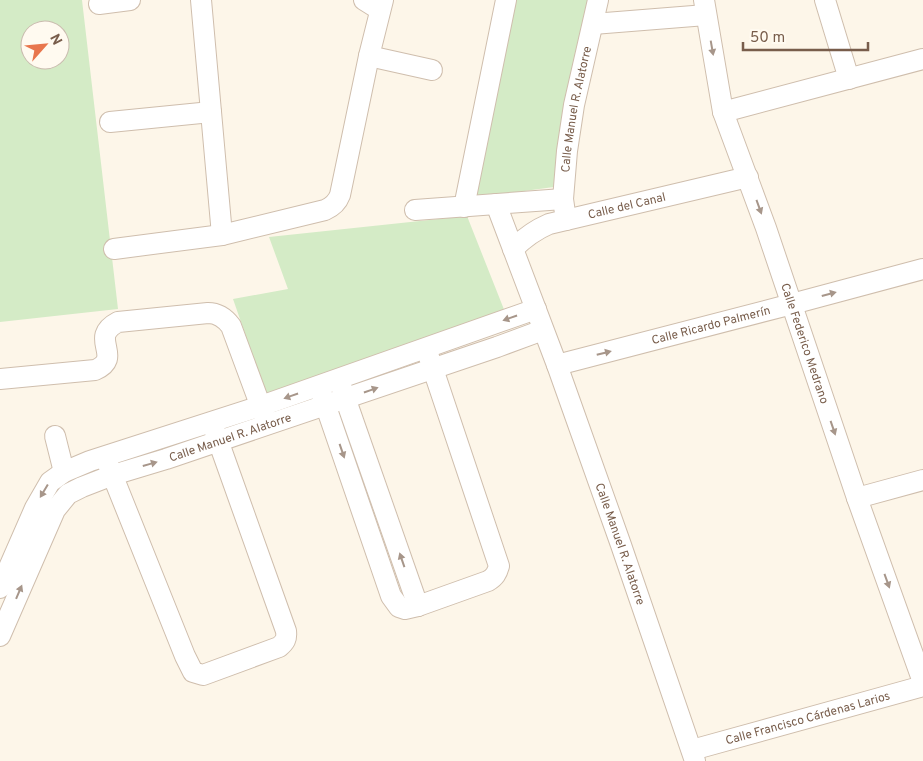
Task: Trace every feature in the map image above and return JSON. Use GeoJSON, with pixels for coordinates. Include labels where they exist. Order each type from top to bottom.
{"type":"FeatureCollection","features":[{"type":"Feature","properties":{"kind":"street"},"geometry":{"type":"LineString","coordinates":[[99,4],[130,0]]}},
{"type":"Feature","properties":{"kind":"street"},"geometry":{"type":"LineString","coordinates":[[201,0],[222,235]]}},
{"type":"Feature","properties":{"kind":"street"},"geometry":{"type":"LineString","coordinates":[[464,207],[506,0]]}},
{"type":"Feature","properties":{"kind":"street","name":"Calle Manuel R. Alatorre"},"geometry":{"type":"LineString","coordinates":[[566,220],[563,199],[567,152],[574,105],[598,0]]}},
{"type":"Feature","properties":{"kind":"street"},"geometry":{"type":"LineString","coordinates":[[826,0],[849,79]]}},
{"type":"Feature","properties":{"kind":"street"},"geometry":{"type":"LineString","coordinates":[[114,249],[222,235],[330,208],[338,200],[369,56],[376,3]]}},
{"type":"Feature","properties":{"kind":"street"},"geometry":{"type":"LineString","coordinates":[[593,24],[705,7]]}},
{"type":"Feature","properties":{"kind":"street","name":"Calle Federico Medrano"},"geometry":{"type":"LineString","coordinates":[[705,7],[723,112],[748,177],[857,498],[923,682]]}},
{"type":"Feature","properties":{"kind":"street"},"geometry":{"type":"LineString","coordinates":[[369,56],[432,70]]}},
{"type":"Feature","properties":{"kind":"street"},"geometry":{"type":"LineString","coordinates":[[723,112],[923,59]]}},
{"type":"Feature","properties":{"kind":"street"},"geometry":{"type":"LineString","coordinates":[[110,122],[211,112]]}},
{"type":"Feature","properties":{"kind":"street","name":"Calle del Canal"},"geometry":{"type":"LineString","coordinates":[[513,249],[524,238],[549,224],[748,177]]}},
{"type":"Feature","properties":{"kind":"street"},"geometry":{"type":"LineString","coordinates":[[415,210],[563,199]]}},
{"type":"Feature","properties":{"kind":"street","name":"Calle Manuel R. Alatorre"},"geometry":{"type":"LineString","coordinates":[[496,204],[622,545],[694,755]]}},
{"type":"Feature","properties":{"kind":"street","name":"Calle Ricardo Palmerín"},"geometry":{"type":"LineString","coordinates":[[557,365],[923,269]]}},
{"type":"Feature","properties":{"kind":"street","name":"Calle Manuel R. Alatorre"},"geometry":{"type":"LineString","coordinates":[[0,636],[55,510],[68,494],[113,475],[219,441],[320,386],[536,309]]}},
{"type":"Feature","properties":{"kind":"street"},"geometry":{"type":"LineString","coordinates":[[0,379],[95,370],[107,363],[106,332],[118,322],[214,313],[227,320],[231,326],[264,415]]}},
{"type":"Feature","properties":{"kind":"street","name":"Calle Manuel R. Alatorre"},"geometry":{"type":"LineString","coordinates":[[0,588],[43,492],[50,482],[64,472],[90,461],[212,422],[326,405],[544,330]]}},
{"type":"Feature","properties":{"kind":"street"},"geometry":{"type":"LineString","coordinates":[[320,386],[391,596],[399,607],[405,609],[418,606],[488,581],[493,578],[499,566],[426,348]]}},
{"type":"Feature","properties":{"kind":"street"},"geometry":{"type":"LineString","coordinates":[[338,379],[418,606]]}},
{"type":"Feature","properties":{"kind":"street"},"geometry":{"type":"LineString","coordinates":[[105,456],[185,656],[193,672],[203,675],[279,647],[287,638],[212,422]]}},
{"type":"Feature","properties":{"kind":"street"},"geometry":{"type":"LineString","coordinates":[[55,436],[64,472]]}},
{"type":"Feature","properties":{"kind":"street"},"geometry":{"type":"LineString","coordinates":[[857,498],[923,480]]}},
{"type":"Feature","properties":{"kind":"street","name":"Calle Francisco Cárdenas Larios"},"geometry":{"type":"LineString","coordinates":[[694,755],[923,686]]}},
{"type":"Feature","properties":{"kind":"green space"},"geometry":{"type":"Polygon","coordinates":[[[0,0],[82,0],[118,309],[0,322],[0,0]]]}},
{"type":"Feature","properties":{"kind":"green space"},"geometry":{"type":"Polygon","coordinates":[[[513,0],[588,0],[561,186],[473,198],[513,0]]]}},
{"type":"Feature","properties":{"kind":"green space"},"geometry":{"type":"Polygon","coordinates":[[[467,216],[505,312],[267,397],[233,299],[288,289],[269,237],[467,216]]]}}]}
